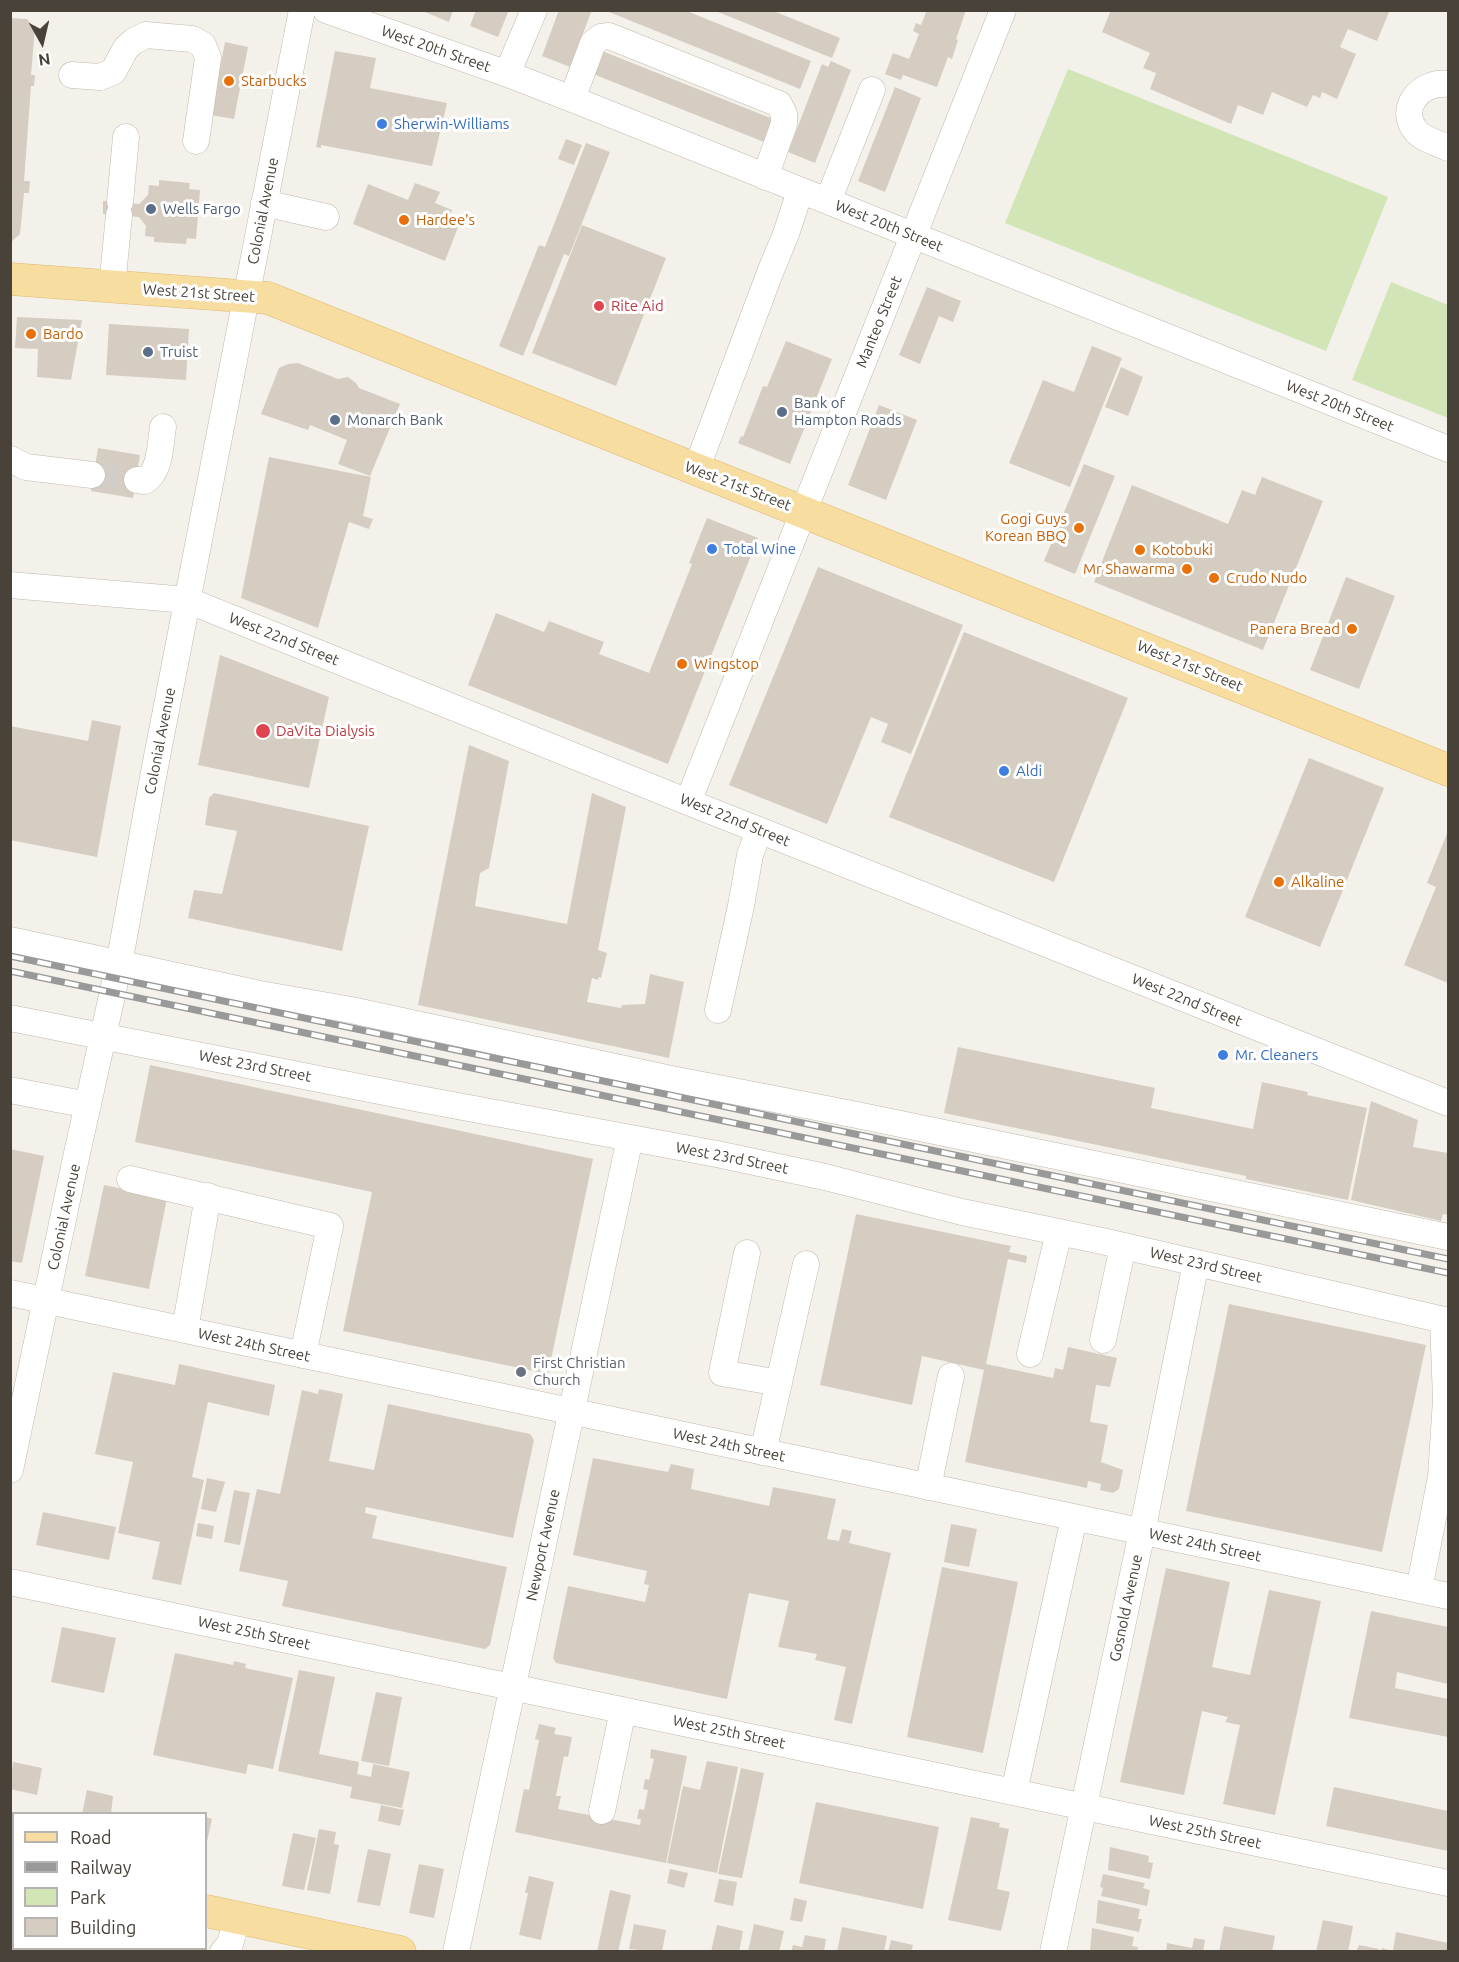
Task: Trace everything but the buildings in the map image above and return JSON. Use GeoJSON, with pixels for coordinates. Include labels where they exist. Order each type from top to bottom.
{"type":"FeatureCollection","features":[{"type":"Feature","properties":{"kind":"main road","name":"West 21st Street"},"geometry":{"type":"LineString","coordinates":[[10,279],[268,298],[1449,770]]}},
{"type":"Feature","properties":{"kind":"main road"},"geometry":{"type":"LineString","coordinates":[[207,1911],[400,1952]]}},
{"type":"Feature","properties":{"kind":"street","name":"Colonial Avenue"},"geometry":{"type":"LineString","coordinates":[[10,1470],[119,964],[302,10]]}},
{"type":"Feature","properties":{"kind":"street","name":"West 20th Street"},"geometry":{"type":"LineString","coordinates":[[326,10],[572,99],[1449,449]]}},
{"type":"Feature","properties":{"kind":"street"},"geometry":{"type":"LineString","coordinates":[[507,74],[534,10]]}},
{"type":"Feature","properties":{"kind":"street","name":"Manteo Street"},"geometry":{"type":"LineString","coordinates":[[688,802],[1003,10]]}},
{"type":"Feature","properties":{"kind":"street"},"geometry":{"type":"LineString","coordinates":[[72,75],[100,76],[113,72],[126,48],[146,35],[192,39],[203,45],[208,58],[196,141]]}},
{"type":"Feature","properties":{"kind":"street"},"geometry":{"type":"LineString","coordinates":[[572,99],[593,43],[601,37],[609,36],[779,104],[784,114],[784,124],[765,177]]}},
{"type":"Feature","properties":{"kind":"street"},"geometry":{"type":"LineString","coordinates":[[1449,84],[1432,83],[1423,88],[1415,95],[1410,116],[1418,134],[1449,148]]}},
{"type":"Feature","properties":{"kind":"street"},"geometry":{"type":"LineString","coordinates":[[828,201],[872,90]]}},
{"type":"Feature","properties":{"kind":"street"},"geometry":{"type":"LineString","coordinates":[[112,287],[126,137]]}},
{"type":"Feature","properties":{"kind":"street"},"geometry":{"type":"LineString","coordinates":[[696,470],[801,190]]}},
{"type":"Feature","properties":{"kind":"street"},"geometry":{"type":"LineString","coordinates":[[264,202],[326,217]]}},
{"type":"Feature","properties":{"kind":"street"},"geometry":{"type":"LineString","coordinates":[[138,480],[145,481],[153,476],[163,427]]}},
{"type":"Feature","properties":{"kind":"street"},"geometry":{"type":"LineString","coordinates":[[10,459],[26,466],[92,475]]}},
{"type":"Feature","properties":{"kind":"street","name":"West 22nd Street"},"geometry":{"type":"LineString","coordinates":[[10,585],[187,600],[688,802],[1449,1103]]}},
{"type":"Feature","properties":{"kind":"street"},"geometry":{"type":"LineString","coordinates":[[718,1010],[750,855],[759,830]]}},
{"type":"Feature","properties":{"kind":"street"},"geometry":{"type":"LineString","coordinates":[[10,940],[671,1079],[1449,1237]]}},
{"type":"Feature","properties":{"kind":"street","name":"West 23rd Street"},"geometry":{"type":"LineString","coordinates":[[10,1018],[717,1154],[815,1175],[962,1212],[1123,1246],[1446,1321]]}},
{"type":"Feature","properties":{"kind":"street"},"geometry":{"type":"LineString","coordinates":[[10,1090],[88,1105]]}},
{"type":"Feature","properties":{"kind":"street","name":"Newport Avenue"},"geometry":{"type":"LineString","coordinates":[[456,1952],[630,1138]]}},
{"type":"Feature","properties":{"kind":"street"},"geometry":{"type":"LineString","coordinates":[[130,1179],[330,1226],[303,1355]]}},
{"type":"Feature","properties":{"kind":"street"},"geometry":{"type":"LineString","coordinates":[[185,1330],[208,1196]]}},
{"type":"Feature","properties":{"kind":"street"},"geometry":{"type":"LineString","coordinates":[[1030,1354],[1059,1232]]}},
{"type":"Feature","properties":{"kind":"street"},"geometry":{"type":"LineString","coordinates":[[1103,1340],[1123,1246]]}},
{"type":"Feature","properties":{"kind":"street"},"geometry":{"type":"LineString","coordinates":[[747,1253],[722,1373],[779,1383]]}},
{"type":"Feature","properties":{"kind":"street","name":"Gosnold Avenue"},"geometry":{"type":"LineString","coordinates":[[1053,1952],[1196,1263]]}},
{"type":"Feature","properties":{"kind":"street"},"geometry":{"type":"LineString","coordinates":[[763,1452],[806,1264]]}},
{"type":"Feature","properties":{"kind":"street","name":"West 24th Street"},"geometry":{"type":"LineString","coordinates":[[10,1293],[1449,1596]]}},
{"type":"Feature","properties":{"kind":"street"},"geometry":{"type":"LineString","coordinates":[[1419,1590],[1442,1478],[1446,1399],[1446,1321]]}},
{"type":"Feature","properties":{"kind":"street"},"geometry":{"type":"LineString","coordinates":[[928,1487],[951,1376]]}},
{"type":"Feature","properties":{"kind":"street"},"geometry":{"type":"LineString","coordinates":[[1014,1792],[1074,1518]]}},
{"type":"Feature","properties":{"kind":"street","name":"West 25th Street"},"geometry":{"type":"LineString","coordinates":[[10,1582],[1449,1883]]}},
{"type":"Feature","properties":{"kind":"street"},"geometry":{"type":"LineString","coordinates":[[602,1811],[623,1710]]}},
{"type":"Feature","properties":{"kind":"street"},"geometry":{"type":"LineString","coordinates":[[223,1952],[230,1944],[238,1917]]}},
{"type":"Feature","properties":{"kind":"street"},"geometry":{"type":"LineString","coordinates":[[168,1950],[182,1952]]}},
{"type":"Feature","properties":{"kind":"green space"},"geometry":{"type":"Polygon","coordinates":[[[1068,69],[1388,197],[1326,351],[1005,223],[1068,69]]]}},
{"type":"Feature","properties":{"kind":"green space"},"geometry":{"type":"Polygon","coordinates":[[[1391,282],[1448,305],[1448,418],[1352,380],[1391,282]]]}},
{"type":"Feature","properties":{"kind":"tunnel"},"geometry":{"type":"LineString","coordinates":[[92,475],[137,480]]}},
{"type":"Feature","properties":{"kind":"railway"},"geometry":{"type":"LineString","coordinates":[[10,956],[1448,1259]]}},
{"type":"Feature","properties":{"kind":"railway"},"geometry":{"type":"LineString","coordinates":[[10,971],[1448,1273]]}},
{"type":"Feature","properties":{"kind":"place","name":"Starbucks"},"geometry":{"type":"Point","coordinates":[229,81]}},
{"type":"Feature","properties":{"kind":"place","name":"Sherwin-Williams"},"geometry":{"type":"Point","coordinates":[382,124]}},
{"type":"Feature","properties":{"kind":"place","name":"Wells Fargo"},"geometry":{"type":"Point","coordinates":[151,209]}},
{"type":"Feature","properties":{"kind":"place","name":"Hardee's"},"geometry":{"type":"Point","coordinates":[404,220]}},
{"type":"Feature","properties":{"kind":"place","name":"Rite Aid"},"geometry":{"type":"Point","coordinates":[599,306]}},
{"type":"Feature","properties":{"kind":"place","name":"Bardo"},"geometry":{"type":"Point","coordinates":[31,334]}},
{"type":"Feature","properties":{"kind":"place","name":"Truist"},"geometry":{"type":"Point","coordinates":[148,352]}},
{"type":"Feature","properties":{"kind":"place","name":"Bank of Hampton Roads"},"geometry":{"type":"Point","coordinates":[782,412]}},
{"type":"Feature","properties":{"kind":"place","name":"Monarch Bank"},"geometry":{"type":"Point","coordinates":[335,420]}},
{"type":"Feature","properties":{"kind":"place","name":"Gogi Guys Korean BBQ"},"geometry":{"type":"Point","coordinates":[1079,528]}},
{"type":"Feature","properties":{"kind":"place","name":"Total Wine"},"geometry":{"type":"Point","coordinates":[712,549]}},
{"type":"Feature","properties":{"kind":"place","name":"Kotobuki"},"geometry":{"type":"Point","coordinates":[1140,550]}},
{"type":"Feature","properties":{"kind":"place","name":"Mr Shawarma"},"geometry":{"type":"Point","coordinates":[1187,569]}},
{"type":"Feature","properties":{"kind":"place","name":"Crudo Nudo"},"geometry":{"type":"Point","coordinates":[1214,578]}},
{"type":"Feature","properties":{"kind":"place","name":"Panera Bread"},"geometry":{"type":"Point","coordinates":[1352,629]}},
{"type":"Feature","properties":{"kind":"place","name":"Wingstop"},"geometry":{"type":"Point","coordinates":[682,664]}},
{"type":"Feature","properties":{"kind":"place","name":"DaVita Dialysis"},"geometry":{"type":"Point","coordinates":[263,731]}},
{"type":"Feature","properties":{"kind":"place","name":"Aldi"},"geometry":{"type":"Point","coordinates":[1004,771]}},
{"type":"Feature","properties":{"kind":"place","name":"Alkaline"},"geometry":{"type":"Point","coordinates":[1279,882]}},
{"type":"Feature","properties":{"kind":"place","name":"Mr. Cleaners"},"geometry":{"type":"Point","coordinates":[1223,1055]}},
{"type":"Feature","properties":{"kind":"place","name":"First Christian Church"},"geometry":{"type":"Point","coordinates":[521,1372]}}]}
